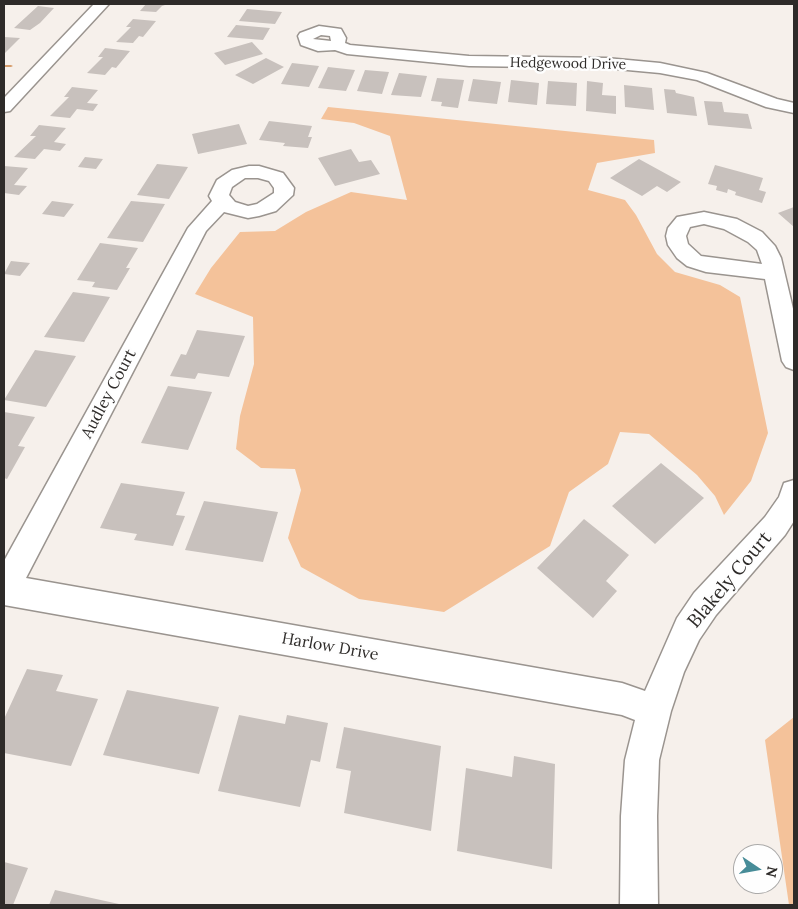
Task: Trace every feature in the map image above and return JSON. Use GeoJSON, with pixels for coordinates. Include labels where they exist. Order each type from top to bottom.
{"type":"FeatureCollection","features":[{"type":"Feature","properties":{"kind":"street"},"geometry":{"type":"LineString","coordinates":[[4,107],[102,4]]}},
{"type":"Feature","properties":{"kind":"street","name":"Hedgewood Drive"},"geometry":{"type":"LineString","coordinates":[[337,44],[347,49],[468,61],[606,63],[660,68],[700,76],[772,103],[794,108]]}},
{"type":"Feature","properties":{"kind":"street","name":"Audley Court"},"geometry":{"type":"LineString","coordinates":[[4,590],[198,228],[222,202]]}},
{"type":"Feature","properties":{"kind":"street"},"geometry":{"type":"LineString","coordinates":[[774,273],[794,361]]}},
{"type":"Feature","properties":{"kind":"street","name":"Blakely Court"},"geometry":{"type":"LineString","coordinates":[[639,905],[639,816],[642,760],[654,711],[670,667],[688,629],[706,604],[775,526],[791,502],[794,492]]}},
{"type":"Feature","properties":{"kind":"street","name":"Harlow Drive"},"geometry":{"type":"LineString","coordinates":[[4,590],[622,699],[654,711]]}},
{"type":"Feature","properties":{"kind":"shaded area"},"geometry":{"type":"Polygon","coordinates":[[[328,107],[654,140],[655,153],[597,163],[588,190],[625,200],[636,215],[657,254],[675,272],[720,285],[740,297],[768,433],[751,481],[724,515],[715,496],[697,475],[649,434],[620,432],[608,464],[569,492],[550,546],[444,612],[359,599],[301,567],[288,538],[301,490],[295,469],[261,468],[236,449],[240,416],[254,364],[253,317],[195,294],[211,268],[240,232],[275,231],[306,212],[351,192],[407,200],[390,136],[354,123],[321,119],[328,107]]]}},
{"type":"Feature","properties":{"kind":"shaded area"},"geometry":{"type":"Polygon","coordinates":[[[794,717],[794,905],[789,905],[783,864],[783,844],[780,844],[765,740],[794,717]]]}},
{"type":"Feature","properties":{"kind":"building"},"geometry":{"type":"Polygon","coordinates":[[[146,4],[168,4],[162,6],[156,12],[140,11],[146,4]]]}},
{"type":"Feature","properties":{"kind":"building"},"geometry":{"type":"Polygon","coordinates":[[[38,6],[54,8],[40,23],[30,30],[14,28],[38,6]]]}},
{"type":"Feature","properties":{"kind":"building"},"geometry":{"type":"Polygon","coordinates":[[[247,9],[282,12],[275,24],[239,21],[247,9]]]}},
{"type":"Feature","properties":{"kind":"building"},"geometry":{"type":"Polygon","coordinates":[[[133,19],[156,21],[143,37],[139,36],[133,43],[116,42],[131,27],[126,27],[133,19]]]}},
{"type":"Feature","properties":{"kind":"building"},"geometry":{"type":"Polygon","coordinates":[[[236,25],[270,28],[263,40],[227,37],[236,25]]]}},
{"type":"Feature","properties":{"kind":"building"},"geometry":{"type":"Polygon","coordinates":[[[4,37],[20,38],[4,54],[4,37]]]}},
{"type":"Feature","properties":{"kind":"building"},"geometry":{"type":"Polygon","coordinates":[[[252,42],[263,54],[225,65],[214,53],[252,42]]]}},
{"type":"Feature","properties":{"kind":"building"},"geometry":{"type":"Polygon","coordinates":[[[105,48],[130,51],[116,68],[112,67],[105,75],[87,73],[103,57],[98,57],[105,48]]]}},
{"type":"Feature","properties":{"kind":"building"},"geometry":{"type":"Polygon","coordinates":[[[266,58],[284,67],[253,84],[235,75],[266,58]]]}},
{"type":"Feature","properties":{"kind":"building"},"geometry":{"type":"Polygon","coordinates":[[[292,63],[319,66],[309,87],[281,84],[292,63]]]}},
{"type":"Feature","properties":{"kind":"building"},"geometry":{"type":"Polygon","coordinates":[[[328,67],[355,70],[346,91],[318,88],[328,67]]]}},
{"type":"Feature","properties":{"kind":"building"},"geometry":{"type":"Polygon","coordinates":[[[365,70],[389,72],[382,94],[357,91],[365,70]]]}},
{"type":"Feature","properties":{"kind":"building"},"geometry":{"type":"Polygon","coordinates":[[[399,73],[427,76],[421,97],[391,95],[399,73]]]}},
{"type":"Feature","properties":{"kind":"building"},"geometry":{"type":"Polygon","coordinates":[[[437,78],[464,80],[458,108],[441,106],[442,102],[431,101],[437,78]]]}},
{"type":"Feature","properties":{"kind":"building"},"geometry":{"type":"Polygon","coordinates":[[[473,79],[501,82],[497,104],[468,101],[473,79]]]}},
{"type":"Feature","properties":{"kind":"building"},"geometry":{"type":"Polygon","coordinates":[[[511,80],[539,83],[537,105],[508,102],[511,80]]]}},
{"type":"Feature","properties":{"kind":"building"},"geometry":{"type":"Polygon","coordinates":[[[548,81],[577,83],[576,106],[546,104],[548,81]]]}},
{"type":"Feature","properties":{"kind":"building"},"geometry":{"type":"Polygon","coordinates":[[[587,81],[603,83],[602,95],[616,96],[616,114],[586,111],[587,81]]]}},
{"type":"Feature","properties":{"kind":"building"},"geometry":{"type":"Polygon","coordinates":[[[624,85],[652,88],[654,110],[625,107],[624,85]]]}},
{"type":"Feature","properties":{"kind":"building"},"geometry":{"type":"Polygon","coordinates":[[[72,87],[98,90],[87,103],[98,104],[93,111],[77,109],[70,118],[50,116],[69,97],[64,97],[72,87]]]}},
{"type":"Feature","properties":{"kind":"building"},"geometry":{"type":"Polygon","coordinates":[[[664,89],[675,90],[676,93],[694,97],[697,116],[667,113],[664,89]]]}},
{"type":"Feature","properties":{"kind":"building"},"geometry":{"type":"Polygon","coordinates":[[[704,101],[722,102],[724,112],[748,114],[752,129],[708,125],[704,101]]]}},
{"type":"Feature","properties":{"kind":"building"},"geometry":{"type":"Polygon","coordinates":[[[269,121],[312,126],[308,137],[312,137],[308,148],[283,146],[285,143],[259,140],[269,121]]]}},
{"type":"Feature","properties":{"kind":"building"},"geometry":{"type":"Polygon","coordinates":[[[239,124],[247,144],[198,154],[192,134],[239,124]]]}},
{"type":"Feature","properties":{"kind":"building"},"geometry":{"type":"Polygon","coordinates":[[[39,125],[66,128],[54,142],[66,144],[60,151],[44,149],[35,159],[14,157],[36,136],[30,136],[39,125]]]}},
{"type":"Feature","properties":{"kind":"building"},"geometry":{"type":"Polygon","coordinates":[[[351,149],[359,162],[371,160],[380,174],[335,186],[318,158],[351,149]]]}},
{"type":"Feature","properties":{"kind":"building"},"geometry":{"type":"Polygon","coordinates":[[[85,157],[103,159],[96,169],[78,167],[85,157]]]}},
{"type":"Feature","properties":{"kind":"building"},"geometry":{"type":"Polygon","coordinates":[[[639,159],[681,182],[667,192],[657,186],[642,196],[610,178],[639,159]]]}},
{"type":"Feature","properties":{"kind":"building"},"geometry":{"type":"Polygon","coordinates":[[[157,164],[188,167],[169,199],[137,195],[157,164]]]}},
{"type":"Feature","properties":{"kind":"building"},"geometry":{"type":"Polygon","coordinates":[[[715,165],[763,178],[759,190],[766,192],[762,203],[735,195],[736,192],[728,189],[727,193],[716,190],[717,186],[708,184],[715,165]]]}},
{"type":"Feature","properties":{"kind":"building"},"geometry":{"type":"Polygon","coordinates":[[[4,166],[28,168],[14,185],[27,186],[19,195],[4,193],[4,166]]]}},
{"type":"Feature","properties":{"kind":"building"},"geometry":{"type":"Polygon","coordinates":[[[52,201],[74,204],[64,217],[42,214],[52,201]]]}},
{"type":"Feature","properties":{"kind":"building"},"geometry":{"type":"Polygon","coordinates":[[[131,201],[165,204],[143,242],[107,238],[131,201]]]}},
{"type":"Feature","properties":{"kind":"building"},"geometry":{"type":"Polygon","coordinates":[[[794,207],[794,227],[778,213],[794,207]]]}},
{"type":"Feature","properties":{"kind":"building"},"geometry":{"type":"Polygon","coordinates":[[[100,243],[138,248],[126,268],[130,268],[117,290],[92,287],[95,282],[77,280],[100,243]]]}},
{"type":"Feature","properties":{"kind":"building"},"geometry":{"type":"Polygon","coordinates":[[[11,261],[30,263],[20,276],[4,274],[11,261]]]}},
{"type":"Feature","properties":{"kind":"building"},"geometry":{"type":"Polygon","coordinates":[[[73,292],[110,297],[84,342],[44,337],[73,292]]]}},
{"type":"Feature","properties":{"kind":"building"},"geometry":{"type":"Polygon","coordinates":[[[197,330],[245,336],[229,377],[198,373],[195,379],[170,376],[181,354],[186,355],[197,330]]]}},
{"type":"Feature","properties":{"kind":"building"},"geometry":{"type":"Polygon","coordinates":[[[35,350],[76,356],[46,407],[4,400],[35,350]]]}},
{"type":"Feature","properties":{"kind":"building"},"geometry":{"type":"Polygon","coordinates":[[[168,386],[212,392],[188,450],[141,443],[168,386]]]}},
{"type":"Feature","properties":{"kind":"building"},"geometry":{"type":"Polygon","coordinates":[[[4,412],[35,417],[18,446],[25,447],[7,479],[4,478],[4,412]]]}},
{"type":"Feature","properties":{"kind":"building"},"geometry":{"type":"Polygon","coordinates":[[[661,463],[704,498],[655,544],[612,506],[661,463]]]}},
{"type":"Feature","properties":{"kind":"building"},"geometry":{"type":"Polygon","coordinates":[[[121,483],[185,492],[176,515],[185,516],[173,546],[134,540],[137,534],[100,528],[121,483]]]}},
{"type":"Feature","properties":{"kind":"building"},"geometry":{"type":"Polygon","coordinates":[[[204,501],[278,512],[263,562],[185,550],[204,501]]]}},
{"type":"Feature","properties":{"kind":"building"},"geometry":{"type":"Polygon","coordinates":[[[584,519],[629,555],[606,581],[617,591],[593,618],[537,568],[584,519]]]}},
{"type":"Feature","properties":{"kind":"building"},"geometry":{"type":"Polygon","coordinates":[[[27,669],[63,675],[56,691],[98,699],[71,766],[4,753],[4,719],[27,669]]]}},
{"type":"Feature","properties":{"kind":"building"},"geometry":{"type":"Polygon","coordinates":[[[127,690],[219,707],[199,774],[103,755],[127,690]]]}},
{"type":"Feature","properties":{"kind":"building"},"geometry":{"type":"Polygon","coordinates":[[[239,715],[285,724],[287,715],[328,723],[320,762],[311,760],[300,807],[218,791],[239,715]]]}},
{"type":"Feature","properties":{"kind":"building"},"geometry":{"type":"Polygon","coordinates":[[[344,727],[441,746],[431,831],[344,813],[351,771],[336,768],[344,727]]]}},
{"type":"Feature","properties":{"kind":"building"},"geometry":{"type":"Polygon","coordinates":[[[514,756],[555,764],[552,869],[457,851],[466,768],[512,777],[514,756]]]}},
{"type":"Feature","properties":{"kind":"building"},"geometry":{"type":"Polygon","coordinates":[[[4,862],[28,868],[13,905],[4,905],[4,862]]]}},
{"type":"Feature","properties":{"kind":"building"},"geometry":{"type":"Polygon","coordinates":[[[55,890],[119,904],[119,905],[49,905],[55,890]]]}},
{"type":"Feature","properties":{"kind":"waterway"},"geometry":{"type":"LineString","coordinates":[[4,66],[11,66]]}}]}
